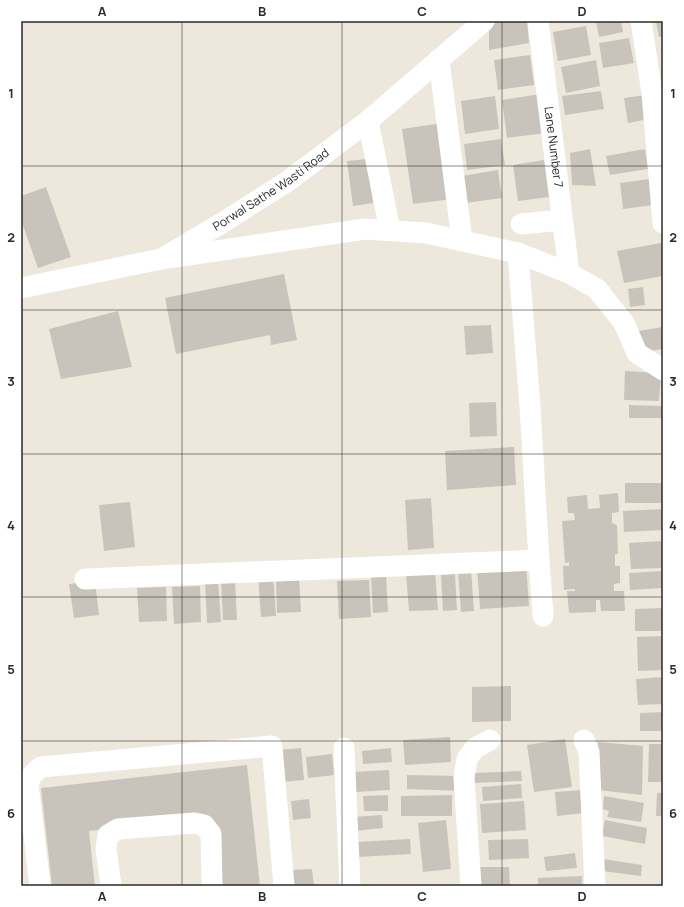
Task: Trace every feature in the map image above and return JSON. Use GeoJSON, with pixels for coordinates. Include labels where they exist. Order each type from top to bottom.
{"type":"FeatureCollection","features":[{"type":"Feature","properties":{"kind":"street","name":"Porwal Sathe Wasti Road"},"geometry":{"type":"LineString","coordinates":[[21,288],[161,259],[222,223],[288,181],[368,121],[484,21]]}},
{"type":"Feature","properties":{"kind":"street","name":"Lane Number 7"},"geometry":{"type":"LineString","coordinates":[[538,21],[569,273]]}},
{"type":"Feature","properties":{"kind":"street"},"geometry":{"type":"LineString","coordinates":[[642,21],[652,93],[663,223]]}},
{"type":"Feature","properties":{"kind":"street"},"geometry":{"type":"LineString","coordinates":[[439,60],[462,241]]}},
{"type":"Feature","properties":{"kind":"street"},"geometry":{"type":"LineString","coordinates":[[368,121],[390,230]]}},
{"type":"Feature","properties":{"kind":"street"},"geometry":{"type":"LineString","coordinates":[[521,224],[562,220]]}},
{"type":"Feature","properties":{"kind":"street"},"geometry":{"type":"LineString","coordinates":[[161,259],[365,229],[426,233],[518,253],[569,273],[597,289],[624,323],[637,353],[663,370]]}},
{"type":"Feature","properties":{"kind":"street"},"geometry":{"type":"LineString","coordinates":[[518,253],[530,406],[543,616]]}},
{"type":"Feature","properties":{"kind":"street"},"geometry":{"type":"LineString","coordinates":[[85,579],[539,560]]}},
{"type":"Feature","properties":{"kind":"street"},"geometry":{"type":"LineString","coordinates":[[471,886],[464,778],[466,759],[475,748],[490,740]]}},
{"type":"Feature","properties":{"kind":"street"},"geometry":{"type":"LineString","coordinates":[[584,740],[589,752],[596,886]]}},
{"type":"Feature","properties":{"kind":"street"},"geometry":{"type":"LineString","coordinates":[[40,886],[28,784],[32,775],[41,767],[272,746],[284,886]]}},
{"type":"Feature","properties":{"kind":"street"},"geometry":{"type":"LineString","coordinates":[[344,748],[350,886]]}},
{"type":"Feature","properties":{"kind":"street"},"geometry":{"type":"LineString","coordinates":[[111,886],[106,849],[108,835],[118,828],[194,823],[204,825],[211,834],[212,886]]}},
{"type":"Feature","properties":{"kind":"building"},"geometry":{"type":"Polygon","coordinates":[[[498,21],[527,21],[529,43],[489,50],[489,28],[498,21]]]}},
{"type":"Feature","properties":{"kind":"building"},"geometry":{"type":"Polygon","coordinates":[[[596,21],[621,21],[623,32],[599,37],[596,21]]]}},
{"type":"Feature","properties":{"kind":"building"},"geometry":{"type":"Polygon","coordinates":[[[663,21],[663,36],[659,37],[656,22],[663,21]]]}},
{"type":"Feature","properties":{"kind":"building"},"geometry":{"type":"Polygon","coordinates":[[[586,26],[591,55],[558,61],[553,32],[586,26]]]}},
{"type":"Feature","properties":{"kind":"building"},"geometry":{"type":"Polygon","coordinates":[[[629,38],[634,63],[603,68],[599,43],[629,38]]]}},
{"type":"Feature","properties":{"kind":"building"},"geometry":{"type":"Polygon","coordinates":[[[530,55],[534,85],[498,90],[494,60],[530,55]]]}},
{"type":"Feature","properties":{"kind":"building"},"geometry":{"type":"Polygon","coordinates":[[[596,60],[600,86],[566,93],[561,67],[596,60]]]}},
{"type":"Feature","properties":{"kind":"building"},"geometry":{"type":"Polygon","coordinates":[[[601,91],[604,109],[565,115],[562,96],[601,91]]]}},
{"type":"Feature","properties":{"kind":"building"},"geometry":{"type":"Polygon","coordinates":[[[541,94],[546,133],[507,138],[502,100],[541,94]]]}},
{"type":"Feature","properties":{"kind":"building"},"geometry":{"type":"Polygon","coordinates":[[[645,95],[649,119],[628,123],[624,98],[645,95]]]}},
{"type":"Feature","properties":{"kind":"building"},"geometry":{"type":"Polygon","coordinates":[[[495,96],[499,129],[465,134],[461,101],[495,96]]]}},
{"type":"Feature","properties":{"kind":"building"},"geometry":{"type":"Polygon","coordinates":[[[442,123],[452,199],[413,204],[402,129],[442,123]]]}},
{"type":"Feature","properties":{"kind":"building"},"geometry":{"type":"Polygon","coordinates":[[[501,139],[505,165],[467,170],[464,144],[501,139]]]}},
{"type":"Feature","properties":{"kind":"building"},"geometry":{"type":"Polygon","coordinates":[[[590,149],[596,186],[572,185],[570,153],[590,149]]]}},
{"type":"Feature","properties":{"kind":"building"},"geometry":{"type":"Polygon","coordinates":[[[645,149],[648,169],[610,175],[606,156],[645,149]]]}},
{"type":"Feature","properties":{"kind":"building"},"geometry":{"type":"Polygon","coordinates":[[[367,159],[373,203],[353,206],[347,161],[367,159]]]}},
{"type":"Feature","properties":{"kind":"building"},"geometry":{"type":"Polygon","coordinates":[[[544,160],[549,197],[518,201],[513,165],[544,160]]]}},
{"type":"Feature","properties":{"kind":"building"},"geometry":{"type":"Polygon","coordinates":[[[498,170],[502,198],[466,203],[462,176],[498,170]]]}},
{"type":"Feature","properties":{"kind":"building"},"geometry":{"type":"Polygon","coordinates":[[[649,179],[653,205],[623,209],[620,183],[649,179]]]}},
{"type":"Feature","properties":{"kind":"building"},"geometry":{"type":"Polygon","coordinates":[[[46,187],[71,257],[38,268],[21,220],[21,196],[46,187]]]}},
{"type":"Feature","properties":{"kind":"building"},"geometry":{"type":"Polygon","coordinates":[[[661,243],[663,251],[663,276],[624,283],[617,251],[661,243]]]}},
{"type":"Feature","properties":{"kind":"building"},"geometry":{"type":"Polygon","coordinates":[[[284,274],[297,340],[271,345],[270,335],[176,354],[165,298],[284,274]]]}},
{"type":"Feature","properties":{"kind":"building"},"geometry":{"type":"Polygon","coordinates":[[[643,287],[645,305],[630,307],[628,289],[643,287]]]}},
{"type":"Feature","properties":{"kind":"building"},"geometry":{"type":"Polygon","coordinates":[[[118,311],[132,367],[61,379],[49,329],[118,311]]]}},
{"type":"Feature","properties":{"kind":"building"},"geometry":{"type":"Polygon","coordinates":[[[491,325],[493,353],[466,355],[464,326],[491,325]]]}},
{"type":"Feature","properties":{"kind":"building"},"geometry":{"type":"Polygon","coordinates":[[[663,327],[663,349],[641,352],[638,331],[663,327]]]}},
{"type":"Feature","properties":{"kind":"building"},"geometry":{"type":"Polygon","coordinates":[[[625,371],[661,373],[659,401],[624,400],[625,371]]]}},
{"type":"Feature","properties":{"kind":"building"},"geometry":{"type":"Polygon","coordinates":[[[496,402],[497,436],[470,437],[469,403],[496,402]]]}},
{"type":"Feature","properties":{"kind":"building"},"geometry":{"type":"Polygon","coordinates":[[[629,405],[662,406],[662,418],[629,418],[629,405]]]}},
{"type":"Feature","properties":{"kind":"building"},"geometry":{"type":"Polygon","coordinates":[[[514,447],[516,485],[447,490],[445,451],[514,447]]]}},
{"type":"Feature","properties":{"kind":"building"},"geometry":{"type":"Polygon","coordinates":[[[625,483],[663,483],[663,503],[625,503],[625,483]]]}},
{"type":"Feature","properties":{"kind":"building"},"geometry":{"type":"Polygon","coordinates":[[[618,493],[619,512],[612,513],[612,523],[617,525],[618,554],[615,554],[615,566],[620,566],[620,583],[614,584],[614,591],[624,591],[625,611],[601,611],[600,600],[596,600],[596,612],[569,613],[567,591],[575,591],[575,589],[564,590],[563,566],[569,566],[569,562],[565,563],[562,521],[575,520],[574,513],[568,513],[567,497],[587,495],[588,509],[600,508],[599,495],[618,493]]]}},
{"type":"Feature","properties":{"kind":"building"},"geometry":{"type":"Polygon","coordinates":[[[431,498],[434,548],[408,550],[405,500],[431,498]]]}},
{"type":"Feature","properties":{"kind":"building"},"geometry":{"type":"Polygon","coordinates":[[[130,502],[135,547],[104,551],[99,505],[130,502]]]}},
{"type":"Feature","properties":{"kind":"building"},"geometry":{"type":"Polygon","coordinates":[[[663,509],[663,530],[624,532],[623,511],[663,509]]]}},
{"type":"Feature","properties":{"kind":"building"},"geometry":{"type":"Polygon","coordinates":[[[663,541],[663,568],[631,569],[629,543],[663,541]]]}},
{"type":"Feature","properties":{"kind":"building"},"geometry":{"type":"Polygon","coordinates":[[[526,563],[529,606],[480,609],[477,567],[526,563]]]}},
{"type":"Feature","properties":{"kind":"building"},"geometry":{"type":"Polygon","coordinates":[[[471,569],[474,611],[461,612],[458,570],[471,569]]]}},
{"type":"Feature","properties":{"kind":"building"},"geometry":{"type":"Polygon","coordinates":[[[663,571],[663,588],[630,590],[629,573],[663,571]]]}},
{"type":"Feature","properties":{"kind":"building"},"geometry":{"type":"Polygon","coordinates":[[[435,572],[438,610],[409,611],[406,574],[435,572]]]}},
{"type":"Feature","properties":{"kind":"building"},"geometry":{"type":"Polygon","coordinates":[[[273,574],[276,616],[261,617],[258,575],[273,574]]]}},
{"type":"Feature","properties":{"kind":"building"},"geometry":{"type":"Polygon","coordinates":[[[455,574],[457,610],[443,611],[441,575],[455,574]]]}},
{"type":"Feature","properties":{"kind":"building"},"geometry":{"type":"Polygon","coordinates":[[[386,575],[388,612],[373,613],[371,576],[386,575]]]}},
{"type":"Feature","properties":{"kind":"building"},"geometry":{"type":"Polygon","coordinates":[[[276,576],[299,576],[301,612],[277,613],[276,576]]]}},
{"type":"Feature","properties":{"kind":"building"},"geometry":{"type":"Polygon","coordinates":[[[218,580],[221,622],[207,623],[205,581],[218,580]]]}},
{"type":"Feature","properties":{"kind":"building"},"geometry":{"type":"Polygon","coordinates":[[[369,580],[371,617],[339,619],[337,581],[369,580]]]}},
{"type":"Feature","properties":{"kind":"building"},"geometry":{"type":"Polygon","coordinates":[[[95,581],[99,615],[74,618],[69,584],[95,581]]]}},
{"type":"Feature","properties":{"kind":"building"},"geometry":{"type":"Polygon","coordinates":[[[235,581],[237,620],[223,620],[221,582],[235,581]]]}},
{"type":"Feature","properties":{"kind":"building"},"geometry":{"type":"Polygon","coordinates":[[[200,586],[201,622],[174,624],[172,587],[200,586]]]}},
{"type":"Feature","properties":{"kind":"building"},"geometry":{"type":"Polygon","coordinates":[[[166,587],[167,621],[139,622],[137,588],[166,587]]]}},
{"type":"Feature","properties":{"kind":"building"},"geometry":{"type":"Polygon","coordinates":[[[663,608],[663,631],[635,631],[635,609],[663,608]]]}},
{"type":"Feature","properties":{"kind":"building"},"geometry":{"type":"Polygon","coordinates":[[[663,636],[663,670],[638,671],[637,637],[663,636]]]}},
{"type":"Feature","properties":{"kind":"building"},"geometry":{"type":"Polygon","coordinates":[[[663,677],[663,704],[638,705],[636,679],[663,677]]]}},
{"type":"Feature","properties":{"kind":"building"},"geometry":{"type":"Polygon","coordinates":[[[511,686],[511,721],[472,722],[472,687],[511,686]]]}},
{"type":"Feature","properties":{"kind":"building"},"geometry":{"type":"Polygon","coordinates":[[[663,712],[663,731],[640,731],[640,713],[663,712]]]}},
{"type":"Feature","properties":{"kind":"building"},"geometry":{"type":"Polygon","coordinates":[[[450,737],[451,762],[405,765],[403,740],[450,737]]]}},
{"type":"Feature","properties":{"kind":"building"},"geometry":{"type":"Polygon","coordinates":[[[565,739],[572,787],[534,792],[527,745],[565,739]]]}},
{"type":"Feature","properties":{"kind":"building"},"geometry":{"type":"Polygon","coordinates":[[[598,742],[643,746],[642,795],[597,790],[598,742]]]}},
{"type":"Feature","properties":{"kind":"building"},"geometry":{"type":"Polygon","coordinates":[[[649,744],[663,744],[663,782],[648,782],[649,744]]]}},
{"type":"Feature","properties":{"kind":"building"},"geometry":{"type":"Polygon","coordinates":[[[301,748],[304,780],[281,782],[278,750],[301,748]]]}},
{"type":"Feature","properties":{"kind":"building"},"geometry":{"type":"Polygon","coordinates":[[[391,748],[392,762],[363,764],[362,751],[391,748]]]}},
{"type":"Feature","properties":{"kind":"building"},"geometry":{"type":"Polygon","coordinates":[[[332,754],[334,775],[308,778],[306,757],[332,754]]]}},
{"type":"Feature","properties":{"kind":"building"},"geometry":{"type":"Polygon","coordinates":[[[247,765],[260,886],[219,886],[211,817],[89,831],[95,886],[52,886],[41,788],[247,765]]]}},
{"type":"Feature","properties":{"kind":"building"},"geometry":{"type":"Polygon","coordinates":[[[389,770],[390,790],[355,792],[354,772],[389,770]]]}},
{"type":"Feature","properties":{"kind":"building"},"geometry":{"type":"Polygon","coordinates":[[[521,771],[522,781],[474,783],[474,773],[521,771]]]}},
{"type":"Feature","properties":{"kind":"building"},"geometry":{"type":"Polygon","coordinates":[[[407,775],[461,776],[461,791],[407,789],[407,775]]]}},
{"type":"Feature","properties":{"kind":"building"},"geometry":{"type":"Polygon","coordinates":[[[521,784],[522,798],[483,801],[482,787],[521,784]]]}},
{"type":"Feature","properties":{"kind":"building"},"geometry":{"type":"Polygon","coordinates":[[[582,790],[584,813],[557,816],[555,792],[582,790]]]}},
{"type":"Feature","properties":{"kind":"building"},"geometry":{"type":"Polygon","coordinates":[[[657,793],[663,793],[663,816],[656,816],[657,793]]]}},
{"type":"Feature","properties":{"kind":"building"},"geometry":{"type":"Polygon","coordinates":[[[388,795],[388,811],[364,811],[363,796],[388,795]]]}},
{"type":"Feature","properties":{"kind":"building"},"geometry":{"type":"Polygon","coordinates":[[[452,795],[452,816],[401,816],[401,796],[452,795]]]}},
{"type":"Feature","properties":{"kind":"building"},"geometry":{"type":"Polygon","coordinates":[[[604,796],[644,803],[641,822],[607,817],[609,811],[603,809],[604,796]]]}},
{"type":"Feature","properties":{"kind":"building"},"geometry":{"type":"Polygon","coordinates":[[[309,799],[311,818],[293,820],[291,801],[309,799]]]}},
{"type":"Feature","properties":{"kind":"building"},"geometry":{"type":"Polygon","coordinates":[[[524,801],[526,830],[482,833],[480,804],[524,801]]]}},
{"type":"Feature","properties":{"kind":"building"},"geometry":{"type":"Polygon","coordinates":[[[382,815],[383,828],[354,831],[352,817],[382,815]]]}},
{"type":"Feature","properties":{"kind":"building"},"geometry":{"type":"Polygon","coordinates":[[[446,820],[451,869],[423,872],[418,823],[446,820]]]}},
{"type":"Feature","properties":{"kind":"building"},"geometry":{"type":"Polygon","coordinates":[[[605,820],[647,828],[645,844],[602,836],[605,820]]]}},
{"type":"Feature","properties":{"kind":"building"},"geometry":{"type":"Polygon","coordinates":[[[410,839],[411,854],[357,857],[356,842],[410,839]]]}},
{"type":"Feature","properties":{"kind":"building"},"geometry":{"type":"Polygon","coordinates":[[[528,839],[529,858],[489,860],[488,840],[528,839]]]}},
{"type":"Feature","properties":{"kind":"building"},"geometry":{"type":"Polygon","coordinates":[[[575,853],[577,868],[546,871],[544,857],[575,853]]]}},
{"type":"Feature","properties":{"kind":"building"},"geometry":{"type":"Polygon","coordinates":[[[603,859],[642,865],[641,876],[602,871],[603,859]]]}},
{"type":"Feature","properties":{"kind":"building"},"geometry":{"type":"Polygon","coordinates":[[[479,867],[509,867],[510,886],[480,886],[479,867]]]}},
{"type":"Feature","properties":{"kind":"building"},"geometry":{"type":"Polygon","coordinates":[[[312,869],[314,886],[292,886],[291,870],[312,869]]]}},
{"type":"Feature","properties":{"kind":"building"},"geometry":{"type":"Polygon","coordinates":[[[582,876],[582,886],[538,886],[538,878],[582,876]]]}}]}
